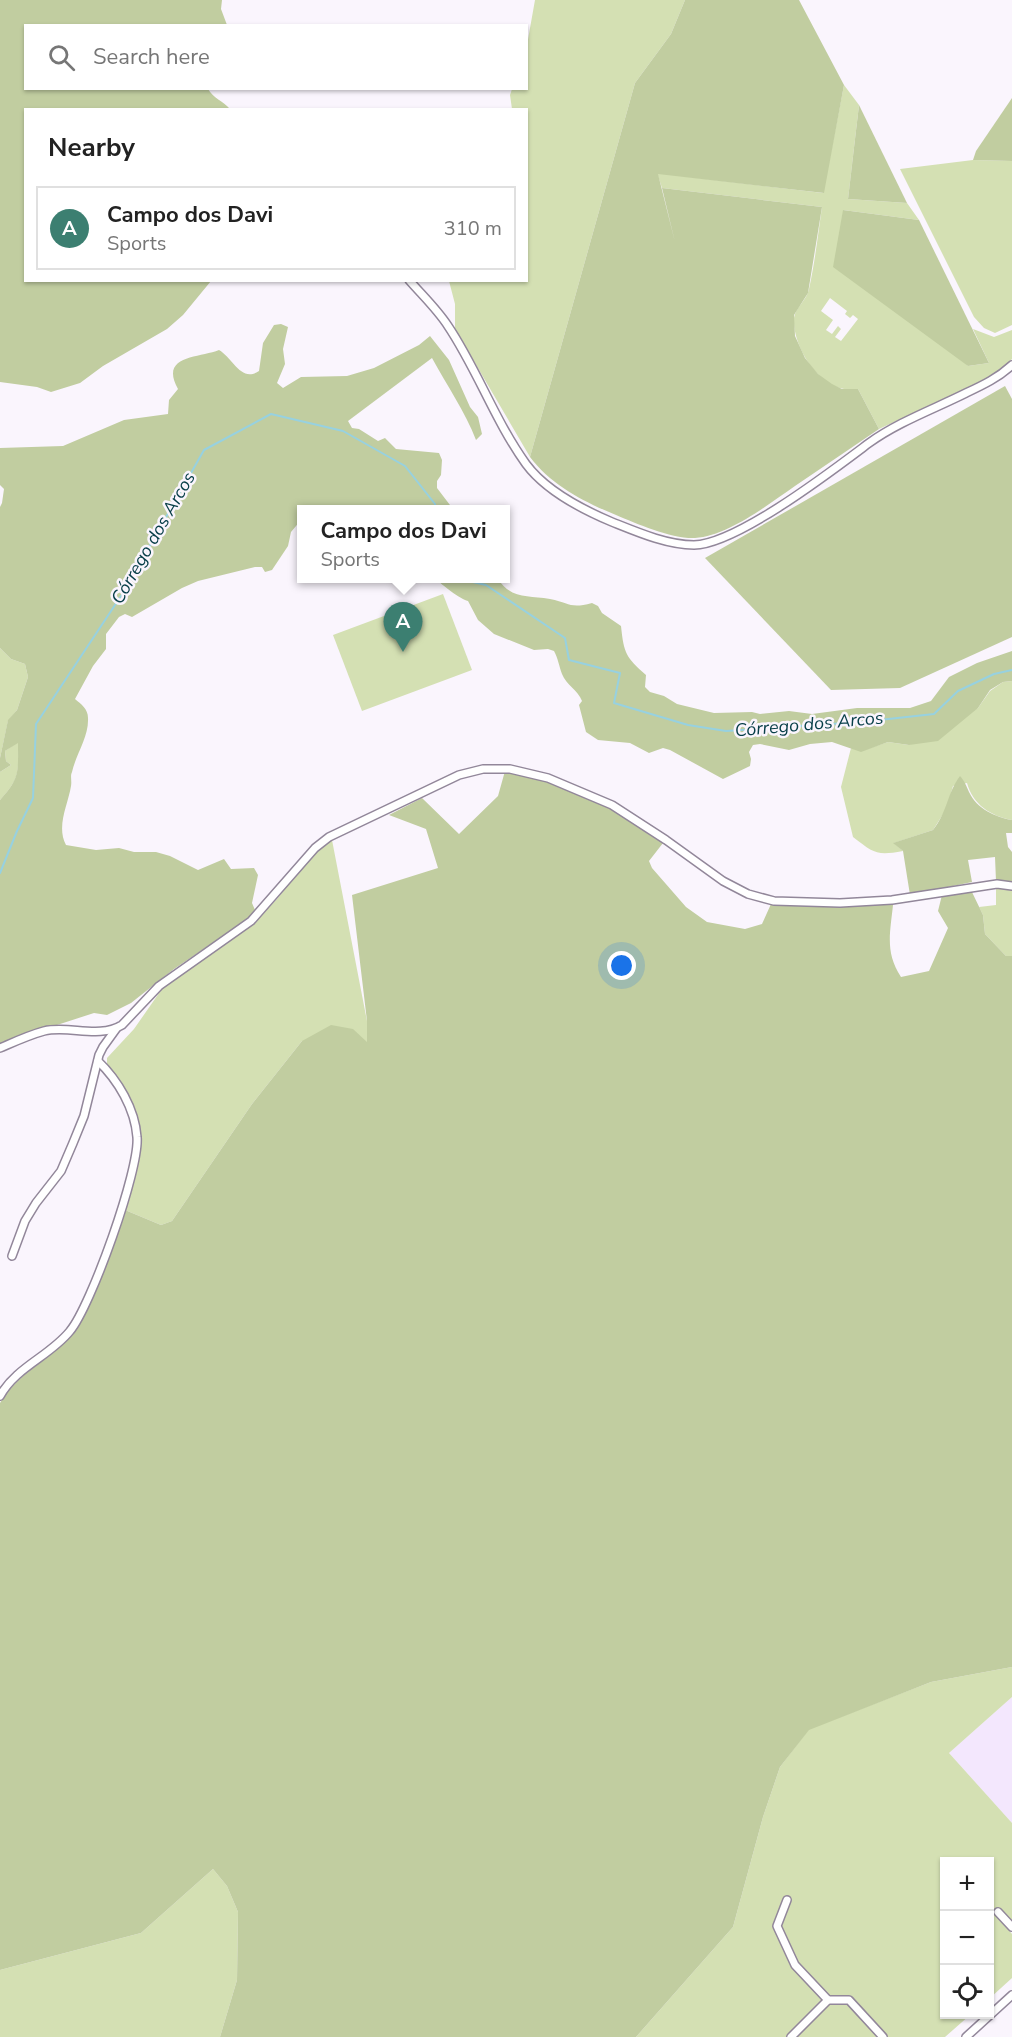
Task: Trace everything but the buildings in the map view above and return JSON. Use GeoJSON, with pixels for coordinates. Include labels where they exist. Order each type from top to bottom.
{"type":"FeatureCollection","features":[{"type":"Feature","properties":{"kind":"street"},"geometry":{"type":"LineString","coordinates":[[412,282],[448,327],[520,454],[536,474],[553,489],[595,515],[659,539],[684,544],[709,543],[737,531],[888,431],[996,379],[1012,365]]}},
{"type":"Feature","properties":{"kind":"street"},"geometry":{"type":"LineString","coordinates":[[12,1256],[25,1221],[61,1171],[84,1116],[103,1047],[116,1029],[159,986],[251,921],[315,848],[329,837],[459,775],[483,768],[510,769],[548,778],[606,802],[666,840],[723,881],[748,894],[774,901],[840,903],[892,900],[997,884],[1012,886]]}},
{"type":"Feature","properties":{"kind":"street"},"geometry":{"type":"LineString","coordinates":[[0,1048],[44,1031],[116,1029]]}},
{"type":"Feature","properties":{"kind":"street"},"geometry":{"type":"LineString","coordinates":[[0,1396],[12,1380],[56,1346],[72,1330],[91,1292],[125,1197],[138,1140],[135,1122],[121,1090],[98,1061]]}},
{"type":"Feature","properties":{"kind":"street"},"geometry":{"type":"LineString","coordinates":[[787,1900],[777,1926],[795,1965],[828,2000]]}},
{"type":"Feature","properties":{"kind":"street"},"geometry":{"type":"LineString","coordinates":[[998,1912],[1012,1927]]}},
{"type":"Feature","properties":{"kind":"street"},"geometry":{"type":"LineString","coordinates":[[966,2037],[1012,1995]]}},
{"type":"Feature","properties":{"kind":"street"},"geometry":{"type":"LineString","coordinates":[[791,2037],[828,2000],[849,2000],[882,2037]]}},
{"type":"Feature","properties":{"kind":"shaded area"},"geometry":{"type":"Polygon","coordinates":[[[1012,1697],[1012,1823],[949,1753],[1012,1697]]]}},
{"type":"Feature","properties":{"kind":"green space"},"geometry":{"type":"Polygon","coordinates":[[[0,0],[222,0],[221,9],[227,24],[24,24],[24,90],[209,90],[229,108],[24,108],[24,282],[210,282],[183,315],[167,329],[103,366],[80,383],[51,392],[37,387],[0,382],[0,0]]]}},
{"type":"Feature","properties":{"kind":"green space"},"geometry":{"type":"Polygon","coordinates":[[[535,0],[685,0],[671,34],[635,83],[530,457],[455,329],[455,304],[449,282],[528,282],[528,108],[512,108],[510,95],[512,90],[528,90],[528,39],[535,0]]]}},
{"type":"Feature","properties":{"kind":"green space"},"geometry":{"type":"Polygon","coordinates":[[[685,0],[799,0],[844,85],[824,193],[658,174],[675,242],[662,188],[822,207],[808,293],[794,315],[795,336],[805,358],[818,374],[842,389],[858,389],[879,429],[748,518],[721,532],[695,538],[655,530],[592,504],[558,484],[530,457],[635,83],[671,34],[685,0]]]}},
{"type":"Feature","properties":{"kind":"green space"},"geometry":{"type":"Polygon","coordinates":[[[844,85],[859,105],[848,199],[907,203],[919,220],[843,210],[968,366],[989,363],[973,329],[994,337],[1012,330],[1012,359],[997,374],[879,429],[858,389],[844,389],[824,380],[808,362],[797,340],[794,318],[809,289],[822,207],[662,188],[657,173],[823,193],[844,85]],[[830,298],[821,311],[833,320],[826,330],[832,334],[838,326],[841,329],[835,337],[841,341],[858,319],[853,315],[850,318],[845,314],[847,311],[830,298]]]}},
{"type":"Feature","properties":{"kind":"green space"},"geometry":{"type":"Polygon","coordinates":[[[1012,98],[1012,161],[973,160],[976,151],[1012,98]]]}},
{"type":"Feature","properties":{"kind":"green space"},"geometry":{"type":"Polygon","coordinates":[[[859,105],[907,203],[848,199],[859,105]]]}},
{"type":"Feature","properties":{"kind":"green space"},"geometry":{"type":"Polygon","coordinates":[[[973,160],[1012,161],[1012,325],[995,333],[984,328],[974,317],[900,169],[973,160]]]}},
{"type":"Feature","properties":{"kind":"green space"},"geometry":{"type":"Polygon","coordinates":[[[843,210],[919,220],[989,363],[968,366],[833,267],[843,210]]]}},
{"type":"Feature","properties":{"kind":"green space"},"geometry":{"type":"Polygon","coordinates":[[[281,324],[288,327],[283,349],[285,364],[277,383],[283,388],[301,377],[347,376],[374,368],[419,345],[430,336],[449,360],[470,407],[478,417],[482,434],[476,440],[432,358],[348,421],[352,428],[359,429],[378,441],[385,438],[396,449],[439,453],[442,460],[437,488],[450,505],[297,505],[297,525],[291,532],[288,546],[272,570],[265,572],[262,567],[255,567],[198,581],[132,617],[125,614],[119,617],[106,634],[106,649],[93,666],[75,699],[87,712],[88,725],[71,774],[71,786],[62,823],[66,845],[96,850],[119,848],[134,852],[156,852],[170,856],[198,870],[224,859],[231,869],[254,868],[258,875],[252,903],[255,910],[248,919],[174,969],[131,1003],[107,1015],[94,1013],[0,1044],[0,800],[11,786],[16,774],[18,743],[5,751],[6,761],[11,765],[0,772],[0,758],[8,720],[17,710],[28,677],[25,664],[11,659],[0,648],[0,507],[4,489],[0,485],[0,448],[63,446],[124,420],[168,414],[169,400],[178,389],[173,378],[177,364],[192,357],[219,350],[242,372],[253,374],[259,371],[263,343],[274,325],[281,324]]]}},
{"type":"Feature","properties":{"kind":"green space"},"geometry":{"type":"Polygon","coordinates":[[[1005,386],[1012,399],[1012,637],[900,688],[831,690],[705,558],[1005,386]]]}},
{"type":"Feature","properties":{"kind":"green space"},"geometry":{"type":"Polygon","coordinates":[[[441,583],[501,583],[515,594],[574,605],[592,603],[621,626],[627,654],[646,675],[645,687],[650,692],[664,696],[677,704],[714,713],[752,712],[760,714],[789,711],[812,714],[857,708],[910,708],[931,701],[949,677],[977,663],[1012,651],[1012,681],[1003,682],[990,690],[978,708],[938,741],[909,745],[888,742],[861,752],[832,742],[810,744],[789,750],[760,744],[753,745],[749,752],[750,766],[723,779],[670,750],[663,748],[649,753],[630,743],[598,740],[586,732],[579,705],[582,701],[564,678],[554,651],[534,650],[494,634],[478,620],[468,601],[441,583]]]}},
{"type":"Feature","properties":{"kind":"green space"},"geometry":{"type":"Polygon","coordinates":[[[443,594],[472,670],[362,711],[333,635],[443,594]]]}},
{"type":"Feature","properties":{"kind":"green space"},"geometry":{"type":"Polygon","coordinates":[[[0,648],[11,659],[25,664],[28,677],[17,710],[8,721],[0,758],[0,648]]]}},
{"type":"Feature","properties":{"kind":"green space"},"geometry":{"type":"Polygon","coordinates":[[[1012,681],[1012,820],[997,816],[984,808],[974,798],[967,783],[953,786],[947,808],[933,830],[894,843],[903,851],[876,852],[853,837],[841,787],[851,748],[861,751],[888,742],[909,745],[978,708],[990,691],[1003,682],[1012,681]]]}},
{"type":"Feature","properties":{"kind":"green space"},"geometry":{"type":"Polygon","coordinates":[[[18,742],[17,774],[12,785],[0,800],[0,772],[11,765],[6,761],[5,751],[18,742]]]}},
{"type":"Feature","properties":{"kind":"green space"},"geometry":{"type":"Polygon","coordinates":[[[505,771],[545,781],[610,808],[663,843],[649,861],[652,868],[686,907],[707,922],[745,929],[762,924],[771,904],[893,905],[891,951],[901,977],[929,971],[948,928],[938,911],[942,895],[971,890],[983,915],[985,934],[1006,956],[1012,956],[1012,1667],[931,1682],[809,1730],[780,1767],[763,1817],[733,1927],[636,2037],[220,2037],[237,1980],[238,1912],[227,1886],[213,1869],[141,1933],[0,1970],[0,1403],[17,1382],[64,1343],[81,1321],[125,1210],[161,1225],[172,1221],[252,1104],[302,1041],[331,1025],[353,1029],[367,1042],[367,1021],[352,895],[438,868],[426,829],[389,815],[422,798],[459,834],[498,796],[505,771]]]}},
{"type":"Feature","properties":{"kind":"green space"},"geometry":{"type":"Polygon","coordinates":[[[960,776],[972,798],[982,808],[999,817],[1012,820],[1012,833],[1006,833],[1008,847],[1012,852],[1012,883],[996,881],[995,857],[968,860],[972,882],[910,895],[903,851],[893,843],[933,830],[960,776]]]}},
{"type":"Feature","properties":{"kind":"green space"},"geometry":{"type":"Polygon","coordinates":[[[332,840],[367,1021],[367,1043],[302,1041],[252,1104],[172,1221],[161,1225],[125,1210],[137,1164],[139,1128],[131,1104],[107,1064],[107,1058],[134,1029],[164,986],[253,924],[315,852],[332,840]]]}},
{"type":"Feature","properties":{"kind":"green space"},"geometry":{"type":"Polygon","coordinates":[[[996,888],[1012,890],[1012,956],[1006,956],[985,934],[983,915],[979,907],[996,905],[996,888]]]}},
{"type":"Feature","properties":{"kind":"green space"},"geometry":{"type":"Polygon","coordinates":[[[1012,1667],[1012,1697],[949,1753],[1012,1823],[1012,1924],[999,1908],[995,1913],[1012,1934],[1012,1978],[994,1994],[994,1857],[940,1857],[940,2019],[965,2019],[945,2037],[636,2037],[733,1927],[763,1817],[780,1767],[809,1729],[931,1682],[1012,1667]]]}},
{"type":"Feature","properties":{"kind":"green space"},"geometry":{"type":"Polygon","coordinates":[[[213,1869],[227,1886],[238,1912],[237,1980],[220,2037],[0,2037],[0,1970],[141,1933],[213,1869]]]}},
{"type":"Feature","properties":{"kind":"waterway","name":"Córrego dos Arcos"},"geometry":{"type":"LineString","coordinates":[[0,873],[33,798],[36,724],[123,593],[204,450],[271,414],[343,431],[405,466],[435,505]]}},
{"type":"Feature","properties":{"kind":"waterway","name":"Córrego dos Arcos"},"geometry":{"type":"LineString","coordinates":[[477,583],[486,585],[565,638],[569,660],[620,673],[614,703],[688,725],[726,731],[861,722],[934,714],[958,691],[994,674],[1012,670]]}},
{"type":"Feature","properties":{"kind":"place","name":"Campo dos Davi"},"geometry":{"type":"Point","coordinates":[403,652]}}]}
